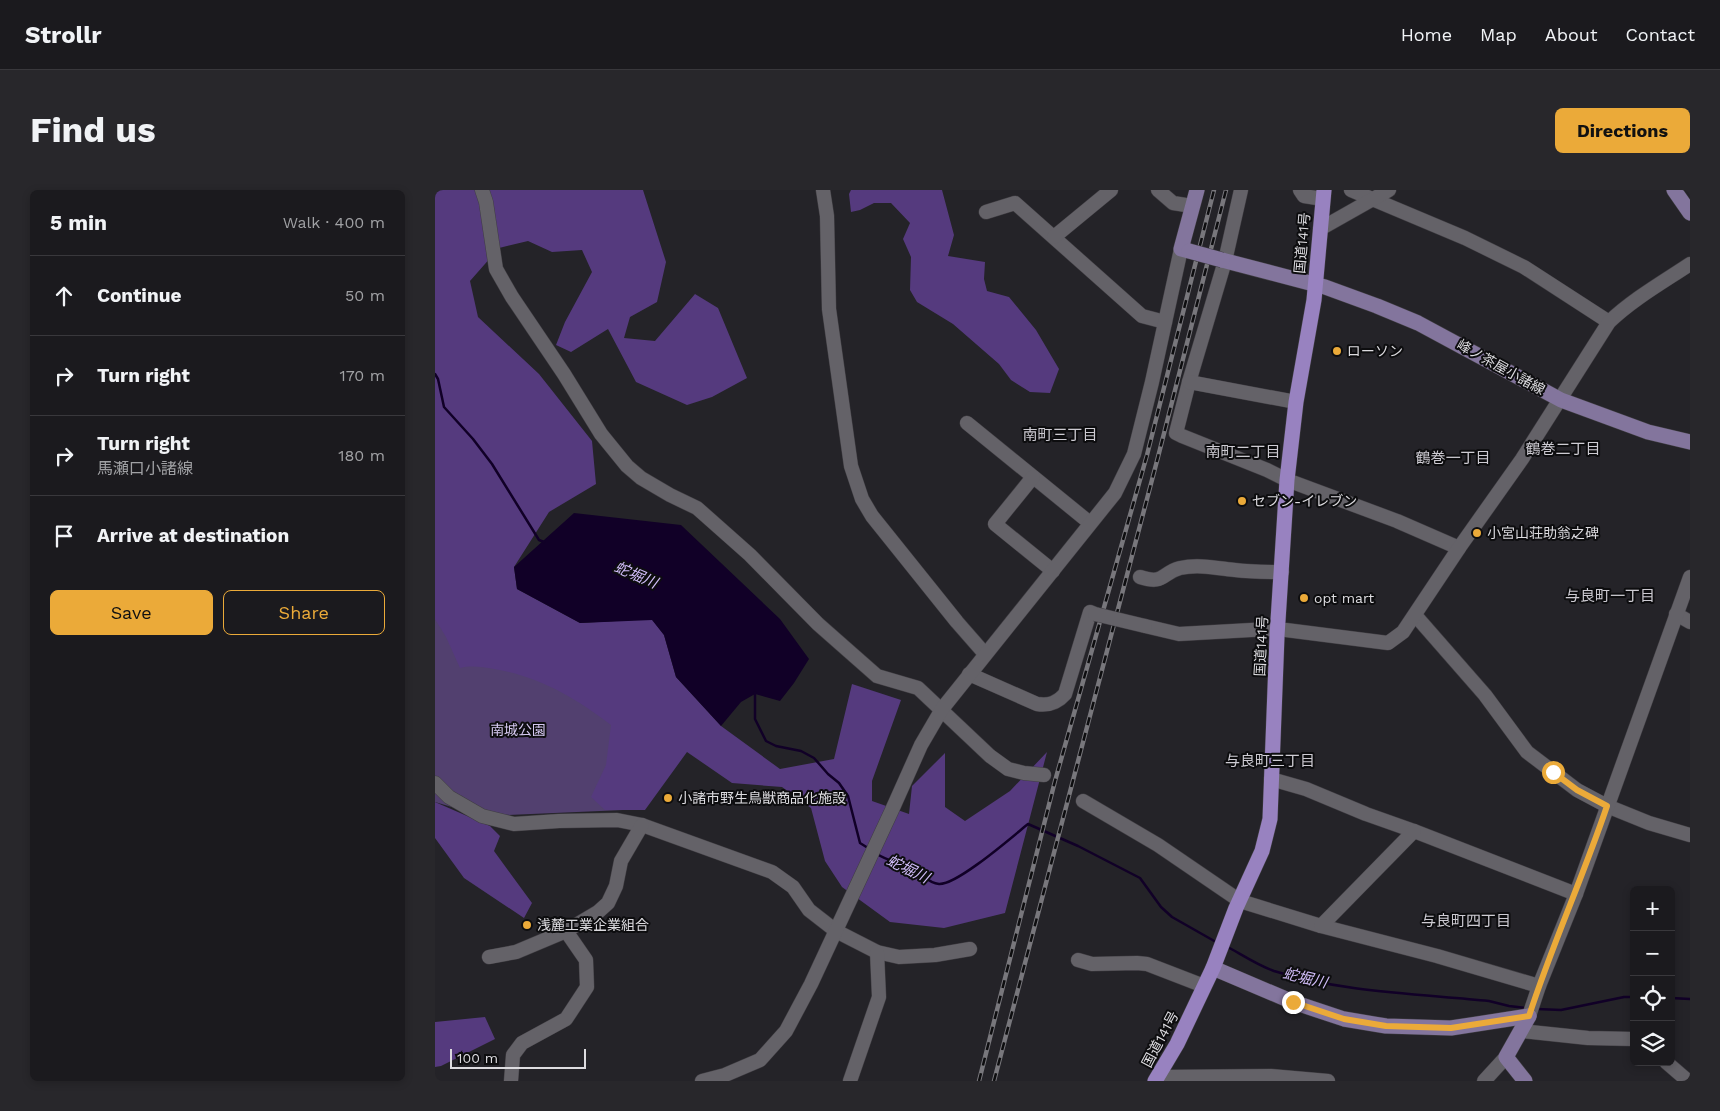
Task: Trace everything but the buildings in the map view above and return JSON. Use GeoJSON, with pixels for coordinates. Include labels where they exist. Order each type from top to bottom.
{"type":"FeatureCollection","features":[{"type":"Feature","properties":{"kind":"highway","name":"国道141号"},"geometry":{"type":"LineString","coordinates":[[1157,1079],[1177,1044],[1213,968],[1262,851],[1270,820],[1277,629],[1287,480],[1296,402],[1310,325],[1323,194]]}},
{"type":"Feature","properties":{"kind":"main road"},"geometry":{"type":"LineString","coordinates":[[1185,250],[1192,206],[1197,190]]}},
{"type":"Feature","properties":{"kind":"main road"},"geometry":{"type":"LineString","coordinates":[[1674,190],[1690,213]]}},
{"type":"Feature","properties":{"kind":"main road","name":"峰ノ茶屋小諸線"},"geometry":{"type":"LineString","coordinates":[[1185,250],[1315,284],[1377,306],[1418,323],[1561,400],[1648,432],[1690,442]]}},
{"type":"Feature","properties":{"kind":"main road"},"geometry":{"type":"LineString","coordinates":[[1213,968],[1293,1002],[1344,1019],[1386,1026],[1451,1028],[1529,1016]]}},
{"type":"Feature","properties":{"kind":"main road"},"geometry":{"type":"LineString","coordinates":[[1525,1081],[1506,1057],[1529,1016]]}},
{"type":"Feature","properties":{"kind":"street"},"geometry":{"type":"LineString","coordinates":[[482,190],[486,202],[496,269],[512,297],[565,374],[601,434],[627,466],[641,478],[697,508],[750,555],[819,624],[877,676],[918,688],[1000,764],[1008,769],[1045,775]]}},
{"type":"Feature","properties":{"kind":"street"},"geometry":{"type":"LineString","coordinates":[[823,190],[827,216],[829,310],[851,466],[862,499],[871,516],[985,654]]}},
{"type":"Feature","properties":{"kind":"street"},"geometry":{"type":"LineString","coordinates":[[1054,237],[1111,190]]}},
{"type":"Feature","properties":{"kind":"street"},"geometry":{"type":"LineString","coordinates":[[1157,190],[1173,203],[1192,206]]}},
{"type":"Feature","properties":{"kind":"street"},"geometry":{"type":"LineString","coordinates":[[1241,190],[1176,432],[1287,480],[1397,521],[1459,548]]}},
{"type":"Feature","properties":{"kind":"street"},"geometry":{"type":"LineString","coordinates":[[1300,190],[1304,196],[1323,194]]}},
{"type":"Feature","properties":{"kind":"street"},"geometry":{"type":"LineString","coordinates":[[1351,190],[1465,238],[1525,267],[1609,322]]}},
{"type":"Feature","properties":{"kind":"street"},"geometry":{"type":"LineString","coordinates":[[1320,229],[1389,190]]}},
{"type":"Feature","properties":{"kind":"street"},"geometry":{"type":"LineString","coordinates":[[987,212],[1015,203],[1142,316],[1165,322]]}},
{"type":"Feature","properties":{"kind":"street"},"geometry":{"type":"LineString","coordinates":[[702,1081],[725,1075],[759,1060],[786,1030],[811,984],[921,745],[942,709],[1115,493],[1134,454],[1165,322],[1185,250]]}},
{"type":"Feature","properties":{"kind":"street"},"geometry":{"type":"LineString","coordinates":[[969,674],[1037,704],[1050,704],[1065,694],[1091,617],[1179,634],[1277,629],[1388,643],[1403,632],[1415,615],[1459,548],[1522,459],[1609,322],[1647,292],[1690,264]]}},
{"type":"Feature","properties":{"kind":"street"},"geometry":{"type":"LineString","coordinates":[[1189,382],[1296,402]]}},
{"type":"Feature","properties":{"kind":"street"},"geometry":{"type":"LineString","coordinates":[[967,423],[1090,523]]}},
{"type":"Feature","properties":{"kind":"street"},"geometry":{"type":"LineString","coordinates":[[1033,477],[995,524],[1053,572]]}},
{"type":"Feature","properties":{"kind":"street"},"geometry":{"type":"LineString","coordinates":[[1140,577],[1151,581],[1162,578],[1179,568],[1209,566],[1259,572],[1282,572]]}},
{"type":"Feature","properties":{"kind":"street"},"geometry":{"type":"LineString","coordinates":[[1529,1016],[1576,894],[1690,577]]}},
{"type":"Feature","properties":{"kind":"street"},"geometry":{"type":"LineString","coordinates":[[1676,614],[1690,622]]}},
{"type":"Feature","properties":{"kind":"street"},"geometry":{"type":"LineString","coordinates":[[1415,615],[1485,696],[1527,752],[1577,790],[1607,806],[1649,823],[1689,834]]}},
{"type":"Feature","properties":{"kind":"street"},"geometry":{"type":"LineString","coordinates":[[1271,779],[1306,789],[1366,814],[1576,894]]}},
{"type":"Feature","properties":{"kind":"street"},"geometry":{"type":"LineString","coordinates":[[435,783],[449,797],[482,816],[514,824],[617,820],[642,825],[773,872],[793,887],[809,910],[836,930],[877,952],[899,957],[935,955],[970,949]]}},
{"type":"Feature","properties":{"kind":"street"},"geometry":{"type":"LineString","coordinates":[[1083,801],[1158,845],[1240,901],[1321,926],[1437,956],[1539,986]]}},
{"type":"Feature","properties":{"kind":"street"},"geometry":{"type":"LineString","coordinates":[[489,957],[516,952],[566,932],[598,912],[608,903],[616,886],[621,861],[642,825]]}},
{"type":"Feature","properties":{"kind":"street"},"geometry":{"type":"LineString","coordinates":[[1321,926],[1414,831]]}},
{"type":"Feature","properties":{"kind":"street"},"geometry":{"type":"LineString","coordinates":[[511,1081],[513,1055],[522,1043],[566,1019],[587,986],[586,960],[566,932]]}},
{"type":"Feature","properties":{"kind":"street"},"geometry":{"type":"LineString","coordinates":[[850,1081],[879,997],[877,952]]}},
{"type":"Feature","properties":{"kind":"street"},"geometry":{"type":"LineString","coordinates":[[1078,960],[1092,964],[1147,964],[1204,986]]}},
{"type":"Feature","properties":{"kind":"street"},"geometry":{"type":"LineString","coordinates":[[1521,1032],[1588,1038],[1630,1039]]}},
{"type":"Feature","properties":{"kind":"street"},"geometry":{"type":"LineString","coordinates":[[1484,1081],[1506,1057]]}},
{"type":"Feature","properties":{"kind":"street"},"geometry":{"type":"LineString","coordinates":[[1671,1066],[1688,1081]]}},
{"type":"Feature","properties":{"kind":"street"},"geometry":{"type":"LineString","coordinates":[[1157,1079],[1238,1078],[1328,1081]]}},
{"type":"Feature","properties":{"kind":"green space","name":"南城公園"},"geometry":{"type":"Polygon","coordinates":[[[435,540],[544,630],[641,636],[623,810],[482,816],[435,802],[435,540]]]}},
{"type":"Feature","properties":{"kind":"shaded area"},"geometry":{"type":"Polygon","coordinates":[[[435,190],[643,190],[666,262],[657,302],[630,317],[624,338],[655,341],[695,294],[718,308],[747,378],[712,397],[687,405],[636,382],[608,329],[571,352],[556,345],[565,322],[592,272],[582,250],[552,252],[528,241],[499,248],[470,281],[478,317],[539,374],[592,441],[596,484],[549,512],[514,567],[517,589],[580,623],[652,619],[664,635],[676,677],[721,726],[780,769],[834,759],[852,684],[901,700],[872,781],[872,801],[909,814],[912,786],[945,753],[945,807],[965,821],[1010,791],[1047,752],[1005,913],[944,928],[890,922],[842,887],[825,861],[811,808],[782,787],[732,783],[687,752],[645,810],[605,810],[591,797],[606,765],[611,725],[556,689],[526,677],[510,672],[473,666],[460,668],[446,637],[435,619],[435,190]]]}},
{"type":"Feature","properties":{"kind":"shaded area"},"geometry":{"type":"Polygon","coordinates":[[[851,190],[942,190],[954,235],[948,256],[985,262],[984,279],[987,291],[1009,297],[1036,330],[1059,369],[1050,393],[1030,392],[1011,380],[999,364],[953,324],[917,302],[910,290],[911,257],[903,239],[910,223],[891,203],[874,203],[851,212],[849,194],[851,190]]]}},
{"type":"Feature","properties":{"kind":"shaded area"},"geometry":{"type":"Polygon","coordinates":[[[435,802],[490,826],[500,836],[494,851],[532,903],[524,918],[464,878],[435,838],[435,802]]]}},
{"type":"Feature","properties":{"kind":"shaded area"},"geometry":{"type":"Polygon","coordinates":[[[485,1017],[495,1039],[441,1066],[435,1067],[435,1022],[485,1017]]]}},
{"type":"Feature","properties":{"kind":"water"},"geometry":{"type":"Polygon","coordinates":[[[574,513],[681,525],[780,619],[809,659],[780,701],[755,694],[741,702],[721,726],[676,677],[664,635],[652,620],[580,623],[517,589],[514,567],[574,513]]]}},
{"type":"Feature","properties":{"kind":"waterway","name":"蛇堀川"},"geometry":{"type":"LineString","coordinates":[[435,374],[438,379],[444,407],[473,439],[492,464],[539,540],[544,542]]}},
{"type":"Feature","properties":{"kind":"waterway","name":"蛇堀川"},"geometry":{"type":"LineString","coordinates":[[755,692],[755,719],[766,741],[776,746],[801,751],[814,758],[839,783],[848,796],[860,843],[868,848]]}},
{"type":"Feature","properties":{"kind":"waterway","name":"蛇堀川"},"geometry":{"type":"LineString","coordinates":[[877,854],[911,868],[929,881],[939,884],[958,877],[971,869],[1028,824],[1078,846],[1140,878],[1161,907],[1172,917],[1216,942]]}},
{"type":"Feature","properties":{"kind":"waterway","name":"蛇堀川"},"geometry":{"type":"LineString","coordinates":[[1226,946],[1255,963],[1274,971],[1326,984],[1489,1001],[1526,1008]]}},
{"type":"Feature","properties":{"kind":"waterway","name":"蛇堀川"},"geometry":{"type":"LineString","coordinates":[[1537,1009],[1561,1010],[1630,997]]}},
{"type":"Feature","properties":{"kind":"waterway","name":"蛇堀川"},"geometry":{"type":"LineString","coordinates":[[1675,998],[1690,999]]}},
{"type":"Feature","properties":{"kind":"railway"},"geometry":{"type":"LineString","coordinates":[[979,1081],[1055,781],[1147,455],[1214,190]]}},
{"type":"Feature","properties":{"kind":"railway"},"geometry":{"type":"LineString","coordinates":[[994,1081],[1226,190]]}},
{"type":"Feature","properties":{"kind":"place","name":"ローソン"},"geometry":{"type":"Point","coordinates":[1337,351]}},
{"type":"Feature","properties":{"kind":"place","name":"セブン-イレブン"},"geometry":{"type":"Point","coordinates":[1242,501]}},
{"type":"Feature","properties":{"kind":"place","name":"小宮山荘助翁之碑"},"geometry":{"type":"Point","coordinates":[1477,533]}},
{"type":"Feature","properties":{"kind":"place","name":"opt mart"},"geometry":{"type":"Point","coordinates":[1304,598]}},
{"type":"Feature","properties":{"kind":"place","name":"小諸市野生鳥獣商品化施設"},"geometry":{"type":"Point","coordinates":[668,798]}},
{"type":"Feature","properties":{"kind":"place","name":"浅麓工業企業組合"},"geometry":{"type":"Point","coordinates":[527,925]}},
{"type":"Feature","properties":{"kind":"district","name":"南町三丁目"},"geometry":{"type":"Point","coordinates":[1060,435]}},
{"type":"Feature","properties":{"kind":"district","name":"鶴巻二丁目"},"geometry":{"type":"Point","coordinates":[1563,449]}},
{"type":"Feature","properties":{"kind":"district","name":"南町二丁目"},"geometry":{"type":"Point","coordinates":[1243,452]}},
{"type":"Feature","properties":{"kind":"district","name":"鶴巻一丁目"},"geometry":{"type":"Point","coordinates":[1453,458]}},
{"type":"Feature","properties":{"kind":"district","name":"与良町一丁目"},"geometry":{"type":"Point","coordinates":[1610,596]}},
{"type":"Feature","properties":{"kind":"district","name":"与良町三丁目"},"geometry":{"type":"Point","coordinates":[1270,761]}},
{"type":"Feature","properties":{"kind":"district","name":"与良町四丁目"},"geometry":{"type":"Point","coordinates":[1466,921]}},
{"type":"Feature","properties":{"kind":"route"},"geometry":{"type":"LineString","coordinates":[[1293,1002],[1344,1019],[1386,1026],[1451,1028],[1529,1016],[1576,894],[1607,806],[1577,790],[1553,772]]}}]}
